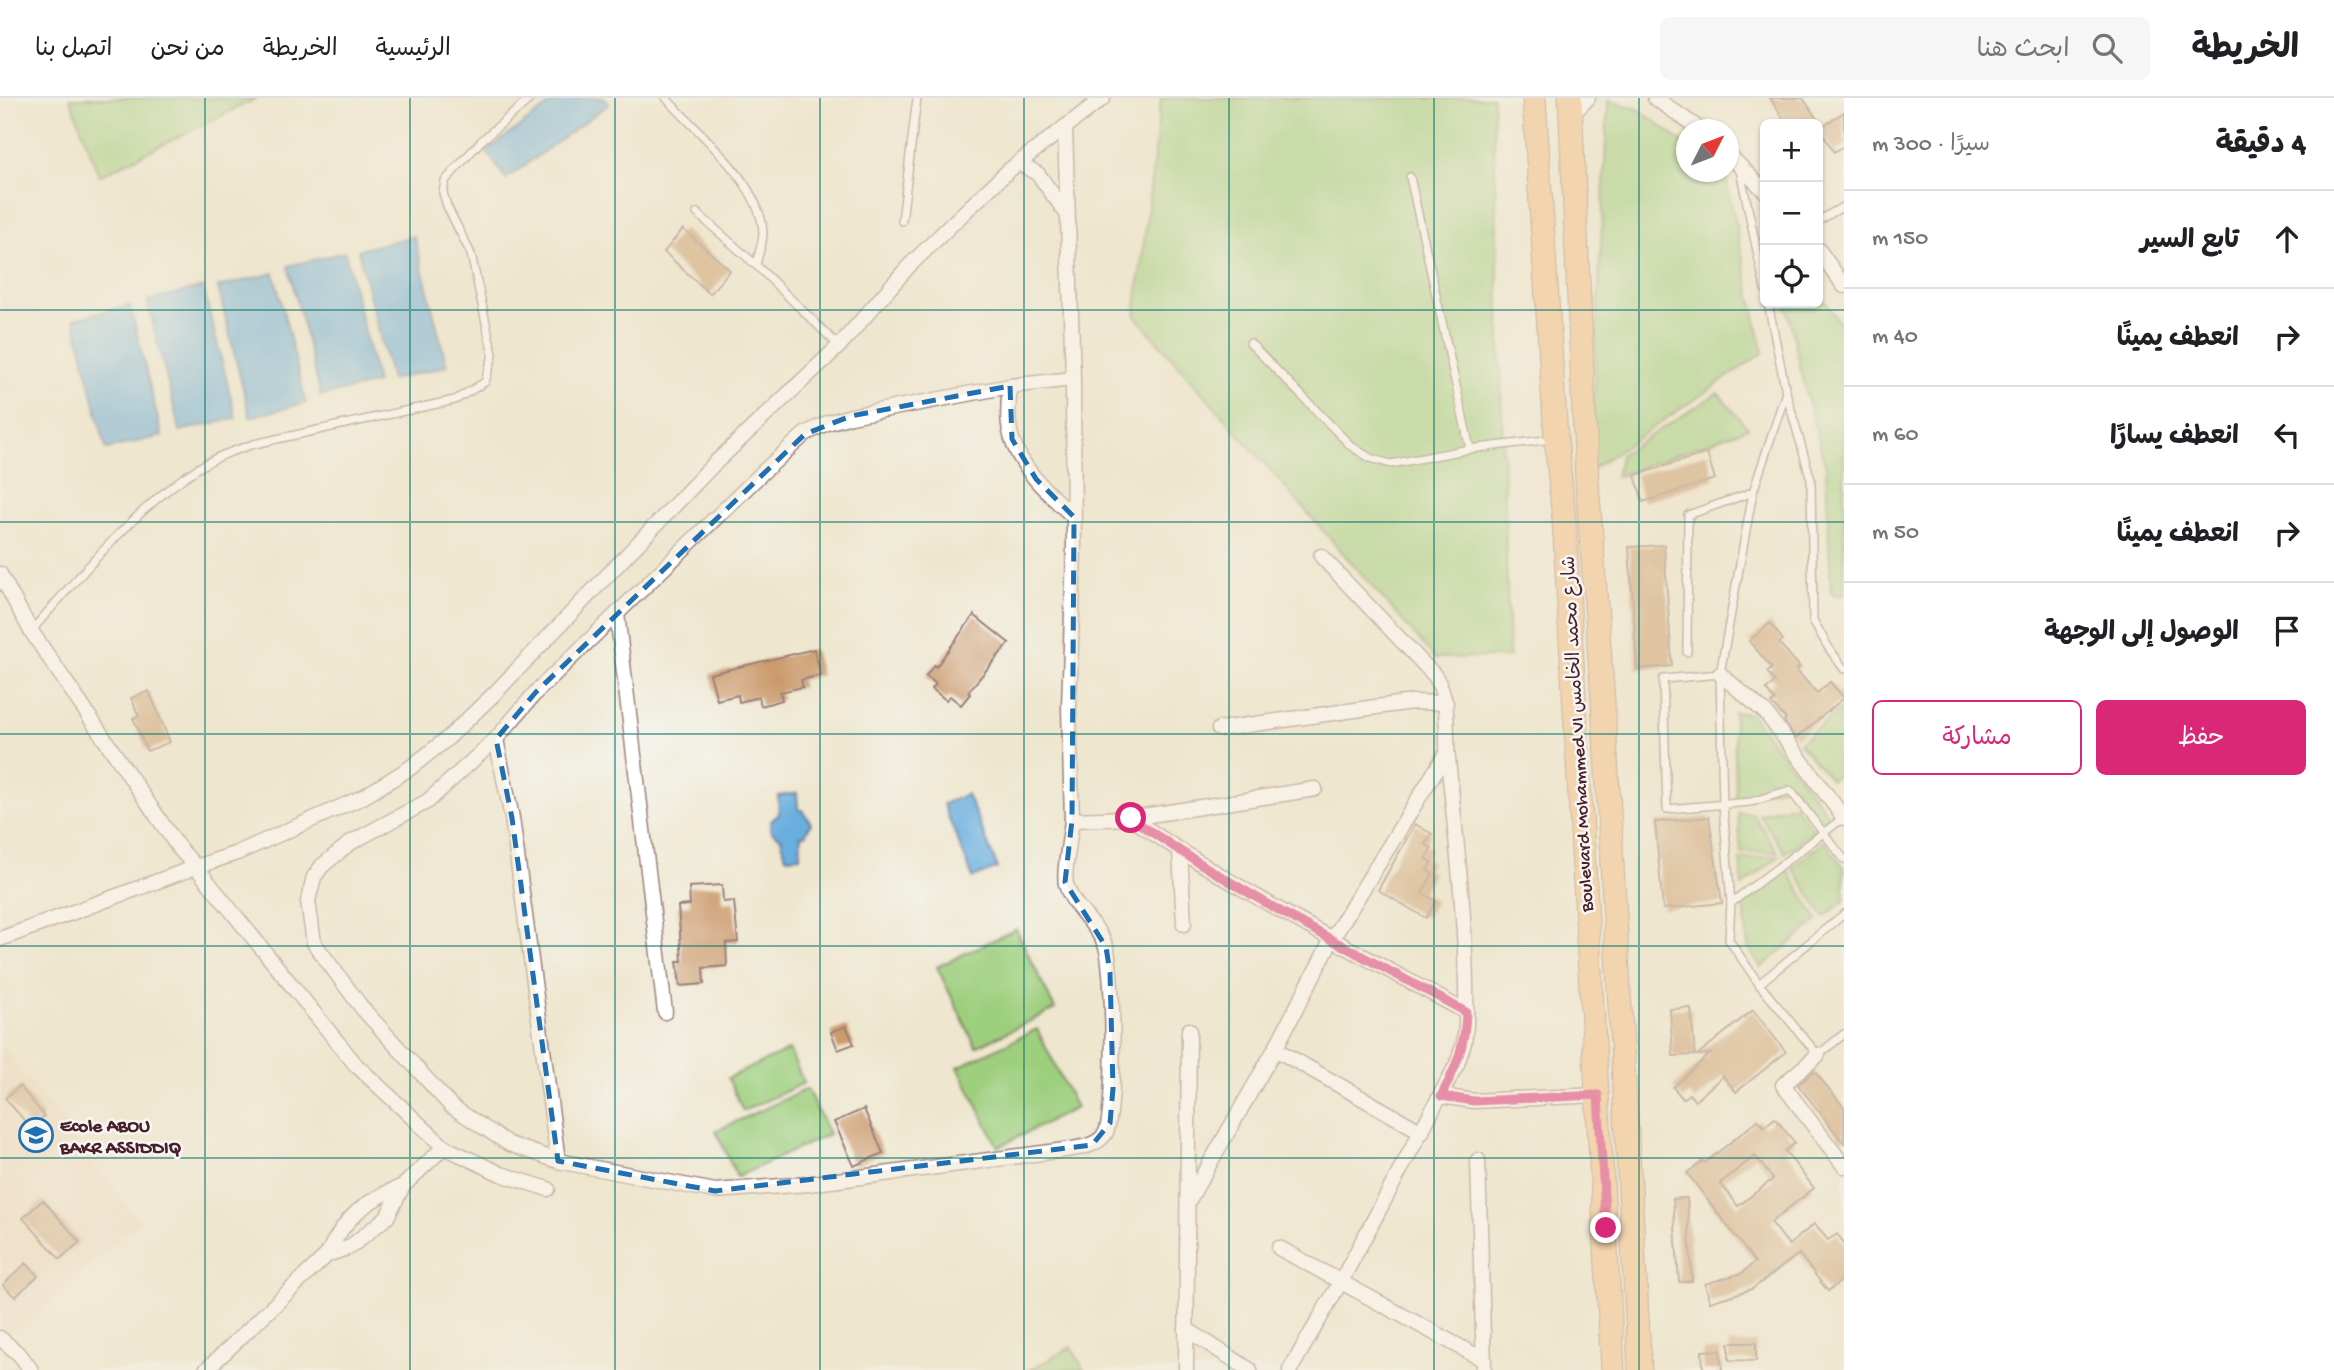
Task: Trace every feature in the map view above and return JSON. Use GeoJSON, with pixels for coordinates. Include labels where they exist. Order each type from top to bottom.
{"type":"FeatureCollection","features":[{"type":"Feature","properties":{"kind":"main road","name":"Boulevard Mohammed VI شارع محمد الخامس"},"geometry":{"type":"LineString","coordinates":[[1534,98],[1556,438],[1565,534],[1613,1370]]}},
{"type":"Feature","properties":{"kind":"main road","name":"Boulevard Mohammed VI شارع محمد الخامس"},"geometry":{"type":"LineString","coordinates":[[1571,107],[1587,480],[1603,701],[1640,1370]]}},
{"type":"Feature","properties":{"kind":"street"},"geometry":{"type":"LineString","coordinates":[[0,939],[237,853],[363,797],[410,768],[448,738],[494,694],[712,466],[839,346],[908,267],[1019,163],[1102,98]]}},
{"type":"Feature","properties":{"kind":"street"},"geometry":{"type":"LineString","coordinates":[[1571,107],[1588,98]]}},
{"type":"Feature","properties":{"kind":"street"},"geometry":{"type":"LineString","coordinates":[[1656,98],[1686,119]]}},
{"type":"Feature","properties":{"kind":"street"},"geometry":{"type":"LineString","coordinates":[[1065,127],[1073,379],[1074,517],[1069,708],[1072,820],[1065,882],[1071,897],[1106,947],[1110,973],[1113,1088],[1110,1123],[1104,1136],[1092,1145],[808,1184],[715,1191],[558,1161],[509,1144],[451,1106],[362,1008],[314,943],[308,901],[314,877],[322,866],[350,842],[428,801],[496,739],[536,692],[805,434],[827,423],[851,416],[1010,386],[1073,379]]}},
{"type":"Feature","properties":{"kind":"street"},"geometry":{"type":"LineString","coordinates":[[1019,163],[1038,174],[1067,214]]}},
{"type":"Feature","properties":{"kind":"street"},"geometry":{"type":"LineString","coordinates":[[1739,165],[1760,186]]}},
{"type":"Feature","properties":{"kind":"street"},"geometry":{"type":"LineString","coordinates":[[1823,255],[1844,286]]}},
{"type":"Feature","properties":{"kind":"street"},"geometry":{"type":"LineString","coordinates":[[1010,386],[1008,424],[1012,439],[1036,479],[1074,517]]}},
{"type":"Feature","properties":{"kind":"street"},"geometry":{"type":"LineString","coordinates":[[1290,1370],[1340,1283],[1457,1064],[1464,1042],[1466,1012],[1460,871],[1447,751],[1446,703],[1442,687],[1435,676],[1321,556]]}},
{"type":"Feature","properties":{"kind":"street"},"geometry":{"type":"LineString","coordinates":[[0,574],[31,631],[170,836],[356,1065],[444,1147],[501,1174],[548,1189]]}},
{"type":"Feature","properties":{"kind":"street"},"geometry":{"type":"LineString","coordinates":[[617,614],[665,1012]]}},
{"type":"Feature","properties":{"kind":"street"},"geometry":{"type":"LineString","coordinates":[[1720,674],[1766,713],[1844,818]]}},
{"type":"Feature","properties":{"kind":"street"},"geometry":{"type":"LineString","coordinates":[[1219,729],[1412,702],[1446,703]]}},
{"type":"Feature","properties":{"kind":"street"},"geometry":{"type":"LineString","coordinates":[[496,739],[512,818],[558,1161]]}},
{"type":"Feature","properties":{"kind":"street"},"geometry":{"type":"LineString","coordinates":[[1189,1200],[1275,1049],[1332,939],[1447,751]]}},
{"type":"Feature","properties":{"kind":"street"},"geometry":{"type":"LineString","coordinates":[[1072,820],[1131,818],[1315,789]]}},
{"type":"Feature","properties":{"kind":"street"},"geometry":{"type":"LineString","coordinates":[[1131,818],[1180,852],[1466,1012]]}},
{"type":"Feature","properties":{"kind":"street"},"geometry":{"type":"LineString","coordinates":[[1180,852],[1184,924]]}},
{"type":"Feature","properties":{"kind":"street"},"geometry":{"type":"LineString","coordinates":[[1186,1370],[1189,1030]]}},
{"type":"Feature","properties":{"kind":"street"},"geometry":{"type":"LineString","coordinates":[[1275,1049],[1422,1132]]}},
{"type":"Feature","properties":{"kind":"street"},"geometry":{"type":"LineString","coordinates":[[1818,1055],[1783,1085],[1844,1166]]}},
{"type":"Feature","properties":{"kind":"street"},"geometry":{"type":"LineString","coordinates":[[1441,1096],[1474,1101],[1598,1095]]}},
{"type":"Feature","properties":{"kind":"street"},"geometry":{"type":"LineString","coordinates":[[327,1255],[351,1247],[387,1217],[403,1186],[444,1147]]}},
{"type":"Feature","properties":{"kind":"street"},"geometry":{"type":"LineString","coordinates":[[1478,1160],[1484,1365]]}},
{"type":"Feature","properties":{"kind":"street"},"geometry":{"type":"LineString","coordinates":[[206,1370],[327,1255],[335,1238],[358,1211],[379,1195],[403,1186]]}},
{"type":"Feature","properties":{"kind":"street"},"geometry":{"type":"LineString","coordinates":[[1279,1248],[1484,1365]]}},
{"type":"Feature","properties":{"kind":"street"},"geometry":{"type":"LineString","coordinates":[[1186,1329],[1250,1370]]}},
{"type":"Feature","properties":{"kind":"street"},"geometry":{"type":"LineString","coordinates":[[0,1338],[20,1355],[31,1370]]}},
{"type":"Feature","properties":{"kind":"lane"},"geometry":{"type":"LineString","coordinates":[[31,631],[124,530],[198,468],[223,455],[254,444],[455,400],[485,382],[492,355],[471,254],[443,193],[445,181],[481,141],[531,98]]}},
{"type":"Feature","properties":{"kind":"lane"},"geometry":{"type":"LineString","coordinates":[[666,98],[714,148],[741,180],[755,202],[763,235],[756,265]]}},
{"type":"Feature","properties":{"kind":"lane"},"geometry":{"type":"LineString","coordinates":[[902,221],[917,98]]}},
{"type":"Feature","properties":{"kind":"lane"},"geometry":{"type":"LineString","coordinates":[[1410,177],[1470,449]]}},
{"type":"Feature","properties":{"kind":"lane"},"geometry":{"type":"LineString","coordinates":[[1739,182],[1760,265]]}},
{"type":"Feature","properties":{"kind":"lane"},"geometry":{"type":"LineString","coordinates":[[1823,218],[1844,206]]}},
{"type":"Feature","properties":{"kind":"lane"},"geometry":{"type":"LineString","coordinates":[[697,213],[756,265],[839,346]]}},
{"type":"Feature","properties":{"kind":"lane"},"geometry":{"type":"LineString","coordinates":[[1769,308],[1786,392],[1811,480],[1813,620],[1828,648],[1844,669]]}},
{"type":"Feature","properties":{"kind":"lane"},"geometry":{"type":"LineString","coordinates":[[1250,343],[1351,446],[1370,458],[1391,464],[1470,449],[1556,438]]}},
{"type":"Feature","properties":{"kind":"lane"},"geometry":{"type":"LineString","coordinates":[[1786,392],[1753,492],[1720,674],[1723,805],[1731,903],[1729,940],[1759,984],[1818,1055],[1844,1034]]}},
{"type":"Feature","properties":{"kind":"lane"},"geometry":{"type":"LineString","coordinates":[[1686,652],[1688,515],[1753,492]]}},
{"type":"Feature","properties":{"kind":"lane"},"geometry":{"type":"LineString","coordinates":[[1720,674],[1663,678],[1667,809],[1751,802],[1790,790],[1844,859]]}},
{"type":"Feature","properties":{"kind":"lane"},"geometry":{"type":"LineString","coordinates":[[1731,903],[1844,818]]}},
{"type":"Feature","properties":{"kind":"lane"},"geometry":{"type":"LineString","coordinates":[[1759,984],[1844,914]]}},
{"type":"Feature","properties":{"kind":"highlighted area"},"geometry":{"type":"Polygon","coordinates":[[[1010,386],[1012,439],[1036,479],[1074,517],[1072,820],[1065,882],[1106,947],[1110,973],[1113,1088],[1110,1123],[1092,1145],[715,1191],[558,1161],[512,818],[496,739],[536,692],[805,434],[851,416],[1010,386]]]}},
{"type":"Feature","properties":{"kind":"shaded area","name":"Ecole ABOU BAKR ASSIDDIQ"},"geometry":{"type":"Polygon","coordinates":[[[3,1046],[140,1221],[14,1333],[0,1327],[0,1048],[3,1046]]]}},
{"type":"Feature","properties":{"kind":"green space"},"geometry":{"type":"Polygon","coordinates":[[[70,98],[257,98],[99,176],[70,98]]]}},
{"type":"Feature","properties":{"kind":"green space"},"geometry":{"type":"Polygon","coordinates":[[[1161,98],[1493,98],[1509,657],[1435,658],[1135,316],[1161,98]]]}},
{"type":"Feature","properties":{"kind":"green space"},"geometry":{"type":"Polygon","coordinates":[[[1608,101],[1638,109],[1676,138],[1676,182],[1727,182],[1763,353],[1590,470],[1608,101]]]}},
{"type":"Feature","properties":{"kind":"green space"},"geometry":{"type":"Polygon","coordinates":[[[1823,298],[1844,330],[1844,596],[1831,594],[1826,468],[1787,308],[1823,308],[1823,298]]]}},
{"type":"Feature","properties":{"kind":"green space"},"geometry":{"type":"Polygon","coordinates":[[[1718,393],[1748,428],[1616,477],[1620,455],[1718,393]]]}},
{"type":"Feature","properties":{"kind":"green space"},"geometry":{"type":"Polygon","coordinates":[[[1844,706],[1844,769],[1831,780],[1799,743],[1844,706]]]}},
{"type":"Feature","properties":{"kind":"green space"},"geometry":{"type":"Polygon","coordinates":[[[1734,712],[1751,714],[1831,818],[1823,824],[1791,784],[1736,800],[1734,712]]]}},
{"type":"Feature","properties":{"kind":"green space"},"geometry":{"type":"Polygon","coordinates":[[[1795,805],[1814,831],[1785,853],[1759,814],[1795,805]]]}},
{"type":"Feature","properties":{"kind":"green space"},"geometry":{"type":"Polygon","coordinates":[[[1738,813],[1752,813],[1778,852],[1741,853],[1738,813]]]}},
{"type":"Feature","properties":{"kind":"green space"},"geometry":{"type":"Polygon","coordinates":[[[1824,841],[1844,867],[1844,901],[1824,917],[1792,867],[1824,841]]]}},
{"type":"Feature","properties":{"kind":"green space"},"geometry":{"type":"Polygon","coordinates":[[[1780,856],[1742,886],[1740,859],[1780,856]]]}},
{"type":"Feature","properties":{"kind":"green space"},"geometry":{"type":"Polygon","coordinates":[[[1788,871],[1818,920],[1761,968],[1748,946],[1744,904],[1788,871]]]}},
{"type":"Feature","properties":{"kind":"green space"},"geometry":{"type":"Polygon","coordinates":[[[1016,929],[1055,1009],[976,1047],[937,967],[1016,929]]]}},
{"type":"Feature","properties":{"kind":"green space"},"geometry":{"type":"Polygon","coordinates":[[[1037,1029],[1076,1108],[998,1147],[958,1067],[1037,1029]]]}},
{"type":"Feature","properties":{"kind":"green space"},"geometry":{"type":"Polygon","coordinates":[[[789,1050],[804,1083],[743,1111],[728,1078],[789,1050]]]}},
{"type":"Feature","properties":{"kind":"green space"},"geometry":{"type":"Polygon","coordinates":[[[807,1089],[829,1134],[737,1177],[716,1131],[807,1089]]]}},
{"type":"Feature","properties":{"kind":"green space"},"geometry":{"type":"Polygon","coordinates":[[[1071,1347],[1084,1370],[1030,1370],[1071,1347]]]}},
{"type":"Feature","properties":{"kind":"water"},"geometry":{"type":"Polygon","coordinates":[[[559,98],[605,98],[609,104],[506,179],[486,151],[559,98]]]}},
{"type":"Feature","properties":{"kind":"water"},"geometry":{"type":"Polygon","coordinates":[[[414,236],[447,366],[391,380],[358,250],[414,236]]]}},
{"type":"Feature","properties":{"kind":"water"},"geometry":{"type":"Polygon","coordinates":[[[345,252],[377,383],[321,396],[288,266],[345,252]]]}},
{"type":"Feature","properties":{"kind":"water"},"geometry":{"type":"Polygon","coordinates":[[[274,273],[306,403],[250,417],[218,287],[274,273]]]}},
{"type":"Feature","properties":{"kind":"water"},"geometry":{"type":"Polygon","coordinates":[[[203,287],[236,418],[180,431],[147,301],[203,287]]]}},
{"type":"Feature","properties":{"kind":"water"},"geometry":{"type":"Polygon","coordinates":[[[130,305],[162,436],[106,449],[74,319],[130,305]]]}},
{"type":"Feature","properties":{"kind":"water"},"geometry":{"type":"Polygon","coordinates":[[[797,793],[798,809],[803,811],[811,823],[805,835],[801,835],[800,856],[786,857],[781,838],[771,831],[770,822],[779,814],[778,796],[797,793]]]}},
{"type":"Feature","properties":{"kind":"water"},"geometry":{"type":"Polygon","coordinates":[[[967,794],[998,868],[973,878],[943,804],[967,794]]]}},
{"type":"Feature","properties":{"kind":"building"},"geometry":{"type":"Polygon","coordinates":[[[1770,98],[1803,98],[1817,119],[1784,119],[1770,98]]]}},
{"type":"Feature","properties":{"kind":"building"},"geometry":{"type":"Polygon","coordinates":[[[1844,112],[1844,146],[1834,152],[1823,134],[1823,125],[1844,112]]]}},
{"type":"Feature","properties":{"kind":"building"},"geometry":{"type":"Polygon","coordinates":[[[683,229],[730,270],[710,294],[664,252],[683,229]]]}},
{"type":"Feature","properties":{"kind":"building"},"geometry":{"type":"Polygon","coordinates":[[[1707,453],[1715,479],[1643,502],[1635,475],[1707,453]]]}},
{"type":"Feature","properties":{"kind":"building"},"geometry":{"type":"Polygon","coordinates":[[[1664,545],[1672,666],[1637,669],[1629,547],[1664,545]]]}},
{"type":"Feature","properties":{"kind":"building"},"geometry":{"type":"Polygon","coordinates":[[[974,615],[1009,643],[968,692],[970,694],[961,705],[950,696],[946,700],[932,689],[936,684],[926,676],[934,665],[936,667],[974,615]]]}},
{"type":"Feature","properties":{"kind":"building"},"geometry":{"type":"Polygon","coordinates":[[[1770,623],[1783,640],[1779,643],[1800,667],[1796,670],[1817,693],[1830,682],[1844,698],[1796,738],[1784,721],[1786,719],[1771,703],[1775,700],[1766,690],[1775,682],[1767,672],[1772,668],[1749,641],[1770,623]]]}},
{"type":"Feature","properties":{"kind":"building"},"geometry":{"type":"Polygon","coordinates":[[[814,649],[821,675],[801,680],[803,687],[780,692],[782,700],[761,706],[759,697],[739,702],[738,695],[717,700],[710,674],[814,649]]]}},
{"type":"Feature","properties":{"kind":"building"},"geometry":{"type":"Polygon","coordinates":[[[149,691],[170,742],[147,751],[133,718],[139,716],[131,698],[149,691]]]}},
{"type":"Feature","properties":{"kind":"building"},"geometry":{"type":"Polygon","coordinates":[[[1709,817],[1722,903],[1663,909],[1655,822],[1709,817]]]}},
{"type":"Feature","properties":{"kind":"building"},"geometry":{"type":"Polygon","coordinates":[[[1415,824],[1432,834],[1425,844],[1432,848],[1426,858],[1432,862],[1427,870],[1433,874],[1422,893],[1436,901],[1426,918],[1378,890],[1415,824]]]}},
{"type":"Feature","properties":{"kind":"building"},"geometry":{"type":"Polygon","coordinates":[[[722,885],[723,902],[734,901],[738,942],[726,943],[727,966],[703,968],[704,984],[680,986],[677,961],[682,961],[678,906],[690,905],[689,887],[722,885]]]}},
{"type":"Feature","properties":{"kind":"building"},"geometry":{"type":"Polygon","coordinates":[[[1691,1008],[1695,1055],[1673,1056],[1670,1009],[1691,1008]]]}},
{"type":"Feature","properties":{"kind":"building"},"geometry":{"type":"Polygon","coordinates":[[[1753,1010],[1786,1052],[1736,1092],[1723,1076],[1695,1101],[1689,1094],[1683,1099],[1673,1087],[1710,1054],[1697,1055],[1753,1010]]]}},
{"type":"Feature","properties":{"kind":"building"},"geometry":{"type":"Polygon","coordinates":[[[846,1026],[854,1044],[838,1050],[831,1032],[846,1026]]]}},
{"type":"Feature","properties":{"kind":"building"},"geometry":{"type":"Polygon","coordinates":[[[1814,1071],[1844,1107],[1844,1143],[1798,1085],[1814,1071]]]}},
{"type":"Feature","properties":{"kind":"building"},"geometry":{"type":"Polygon","coordinates":[[[20,1086],[44,1116],[30,1127],[5,1098],[20,1086]]]}},
{"type":"Feature","properties":{"kind":"building"},"geometry":{"type":"Polygon","coordinates":[[[864,1109],[883,1153],[854,1166],[834,1122],[864,1109]]]}},
{"type":"Feature","properties":{"kind":"building"},"geometry":{"type":"Polygon","coordinates":[[[1775,1118],[1795,1143],[1785,1151],[1814,1188],[1771,1222],[1789,1245],[1814,1224],[1828,1240],[1837,1234],[1844,1243],[1844,1279],[1828,1291],[1799,1254],[1752,1289],[1710,1302],[1705,1284],[1742,1273],[1755,1262],[1687,1173],[1703,1161],[1705,1163],[1758,1120],[1764,1127],[1775,1118]],[[1755,1156],[1720,1183],[1738,1206],[1773,1179],[1755,1156]]]}},
{"type":"Feature","properties":{"kind":"building"},"geometry":{"type":"Polygon","coordinates":[[[1687,1198],[1692,1281],[1679,1282],[1673,1199],[1687,1198]]]}},
{"type":"Feature","properties":{"kind":"building"},"geometry":{"type":"Polygon","coordinates":[[[43,1200],[80,1242],[60,1259],[23,1218],[43,1200]]]}},
{"type":"Feature","properties":{"kind":"building"},"geometry":{"type":"Polygon","coordinates":[[[26,1263],[38,1276],[15,1297],[3,1285],[26,1263]]]}},
{"type":"Feature","properties":{"kind":"building"},"geometry":{"type":"Polygon","coordinates":[[[1729,1343],[1756,1343],[1756,1361],[1729,1360],[1729,1343]]]}},
{"type":"Feature","properties":{"kind":"building"},"geometry":{"type":"Polygon","coordinates":[[[1720,1350],[1722,1370],[1703,1370],[1702,1351],[1720,1350]]]}},
{"type":"Feature","properties":{"kind":"place","name":"Ecole ABOU BAKR ASSIDDIQ"},"geometry":{"type":"Point","coordinates":[36,1135]}},
{"type":"Feature","properties":{"kind":"route"},"geometry":{"type":"LineString","coordinates":[[1131,818],[1180,852],[1466,1012],[1464,1042],[1457,1064],[1441,1096],[1474,1101],[1598,1095],[1606,1228]]}}]}
